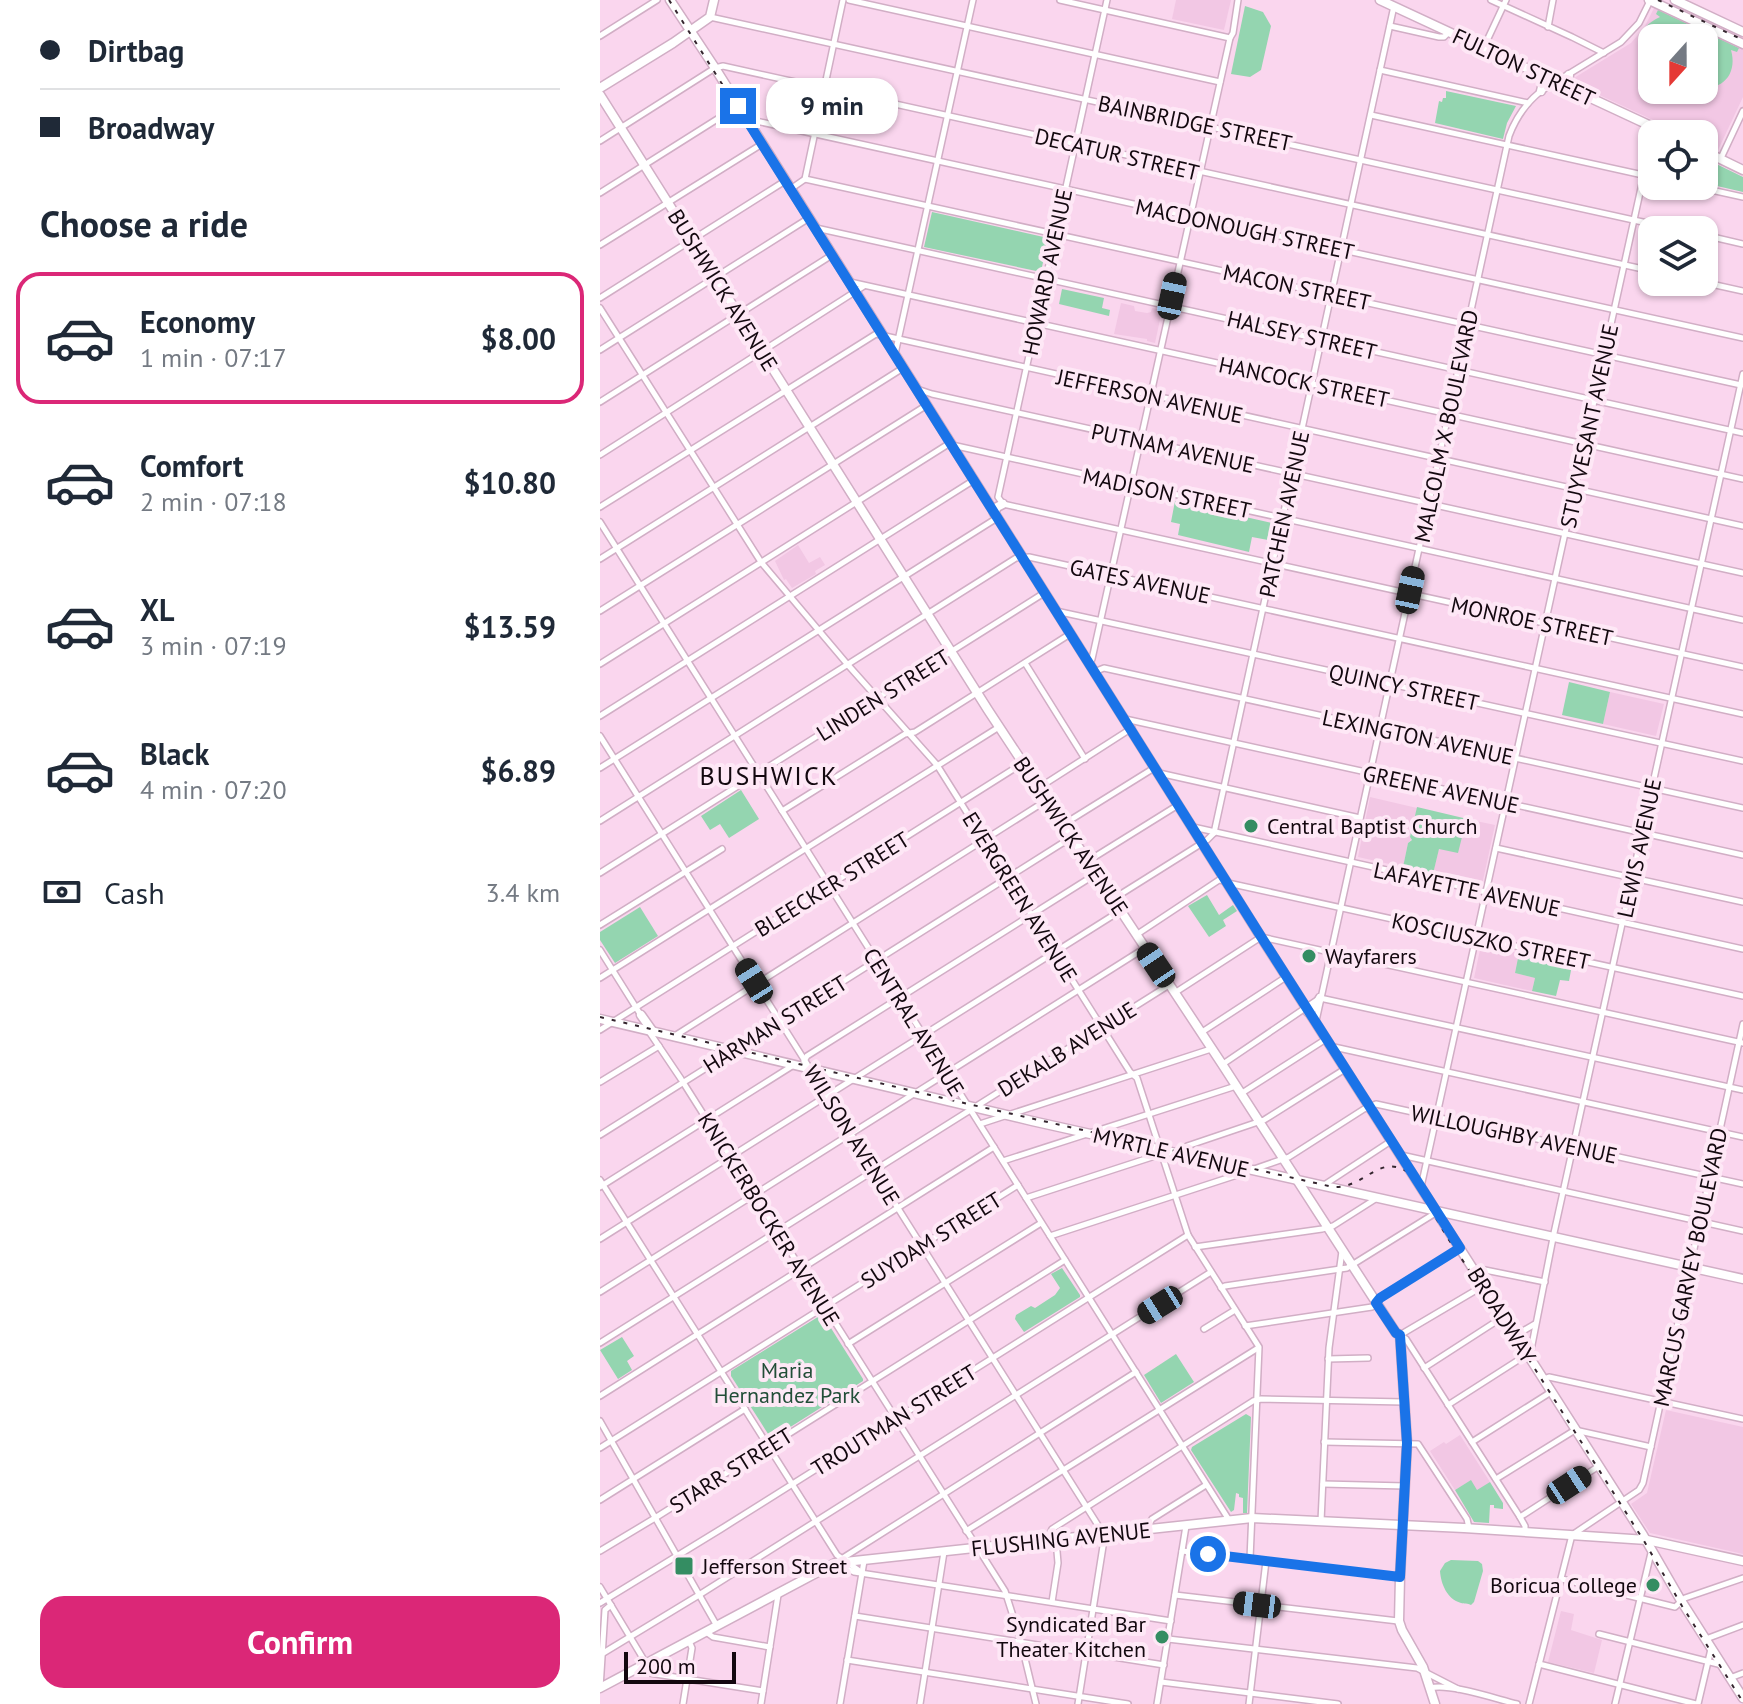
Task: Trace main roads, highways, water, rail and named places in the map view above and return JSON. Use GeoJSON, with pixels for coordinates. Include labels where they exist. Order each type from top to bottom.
{"type":"FeatureCollection","features":[{"type":"Feature","properties":{"kind":"main road","name":"BROADWAY"},"geometry":{"type":"LineString","coordinates":[[670,0],[881,335],[927,400],[1044,593],[1064,617],[1071,634],[1202,843],[1227,882],[1236,888],[1286,977],[1647,1540],[1743,1698]]}},
{"type":"Feature","properties":{"kind":"main road"},"geometry":{"type":"LineString","coordinates":[[600,88],[710,17],[714,0]]}},
{"type":"Feature","properties":{"kind":"main road","name":"FULTON STREET"},"geometry":{"type":"LineString","coordinates":[[1380,0],[1556,82],[1638,125]]}},
{"type":"Feature","properties":{"kind":"main road"},"geometry":{"type":"LineString","coordinates":[[1650,0],[1742,37]]}},
{"type":"Feature","properties":{"kind":"main road"},"geometry":{"type":"LineString","coordinates":[[1662,0],[1742,37]]}},
{"type":"Feature","properties":{"kind":"main road"},"geometry":{"type":"LineString","coordinates":[[1675,0],[1742,37]]}},
{"type":"Feature","properties":{"kind":"main road"},"geometry":{"type":"LineString","coordinates":[[1681,15],[1696,16]]}},
{"type":"Feature","properties":{"kind":"main road"},"geometry":{"type":"LineString","coordinates":[[1569,75],[1572,90]]}},
{"type":"Feature","properties":{"kind":"main road"},"geometry":{"type":"LineString","coordinates":[[1541,91],[1542,76]]}},
{"type":"Feature","properties":{"kind":"main road","name":"BUSHWICK AVENUE"},"geometry":{"type":"LineString","coordinates":[[600,95],[977,693],[1376,1303],[1400,1335],[1407,1443],[1403,1525]]}},
{"type":"Feature","properties":{"kind":"main road"},"geometry":{"type":"LineString","coordinates":[[1718,158],[1743,170]]}},
{"type":"Feature","properties":{"kind":"main road"},"geometry":{"type":"LineString","coordinates":[[987,501],[1000,500],[996,516]]}},
{"type":"Feature","properties":{"kind":"main road"},"geometry":{"type":"LineString","coordinates":[[1307,1010],[1316,1006],[1320,998]]}},
{"type":"Feature","properties":{"kind":"main road"},"geometry":{"type":"LineString","coordinates":[[639,1011],[650,1031]]}},
{"type":"Feature","properties":{"kind":"main road","name":"MYRTLE AVENUE"},"geometry":{"type":"LineString","coordinates":[[600,1019],[803,1065],[971,1108],[1743,1279]]}},
{"type":"Feature","properties":{"kind":"main road","name":"FLUSHING AVENUE"},"geometry":{"type":"LineString","coordinates":[[600,1688],[840,1561],[864,1561],[1252,1518],[1647,1540],[1743,1561]]}},
{"type":"Feature","properties":{"kind":"main road"},"geometry":{"type":"LineString","coordinates":[[1403,1525],[1399,1621],[1424,1672],[1435,1704]]}},
{"type":"Feature","properties":{"kind":"railway"},"geometry":{"type":"LineString","coordinates":[[669,0],[1743,1702]]}},
{"type":"Feature","properties":{"kind":"railway"},"geometry":{"type":"LineString","coordinates":[[1658,0],[1743,40]]}},
{"type":"Feature","properties":{"kind":"railway"},"geometry":{"type":"LineString","coordinates":[[600,1017],[1333,1187],[1354,1183],[1388,1167],[1398,1167],[1408,1172]]}},
{"type":"Feature","properties":{"kind":"place","name":"Central Baptist Church"},"geometry":{"type":"Point","coordinates":[1251,826]}},
{"type":"Feature","properties":{"kind":"place","name":"Wayfarers"},"geometry":{"type":"Point","coordinates":[1309,956]}},
{"type":"Feature","properties":{"kind":"place","name":"Jefferson Street"},"geometry":{"type":"Point","coordinates":[684,1566]}},
{"type":"Feature","properties":{"kind":"place","name":"Boricua College"},"geometry":{"type":"Point","coordinates":[1653,1585]}},
{"type":"Feature","properties":{"kind":"place","name":"Syndicated Bar Theater Kitchen"},"geometry":{"type":"Point","coordinates":[1162,1637]}},
{"type":"Feature","properties":{"kind":"district","name":"BUSHWICK"},"geometry":{"type":"Point","coordinates":[769,775]}},
{"type":"Feature","properties":{"kind":"park label","name":"Maria Hernandez Park"},"geometry":{"type":"Point","coordinates":[787,1382]}}]}
